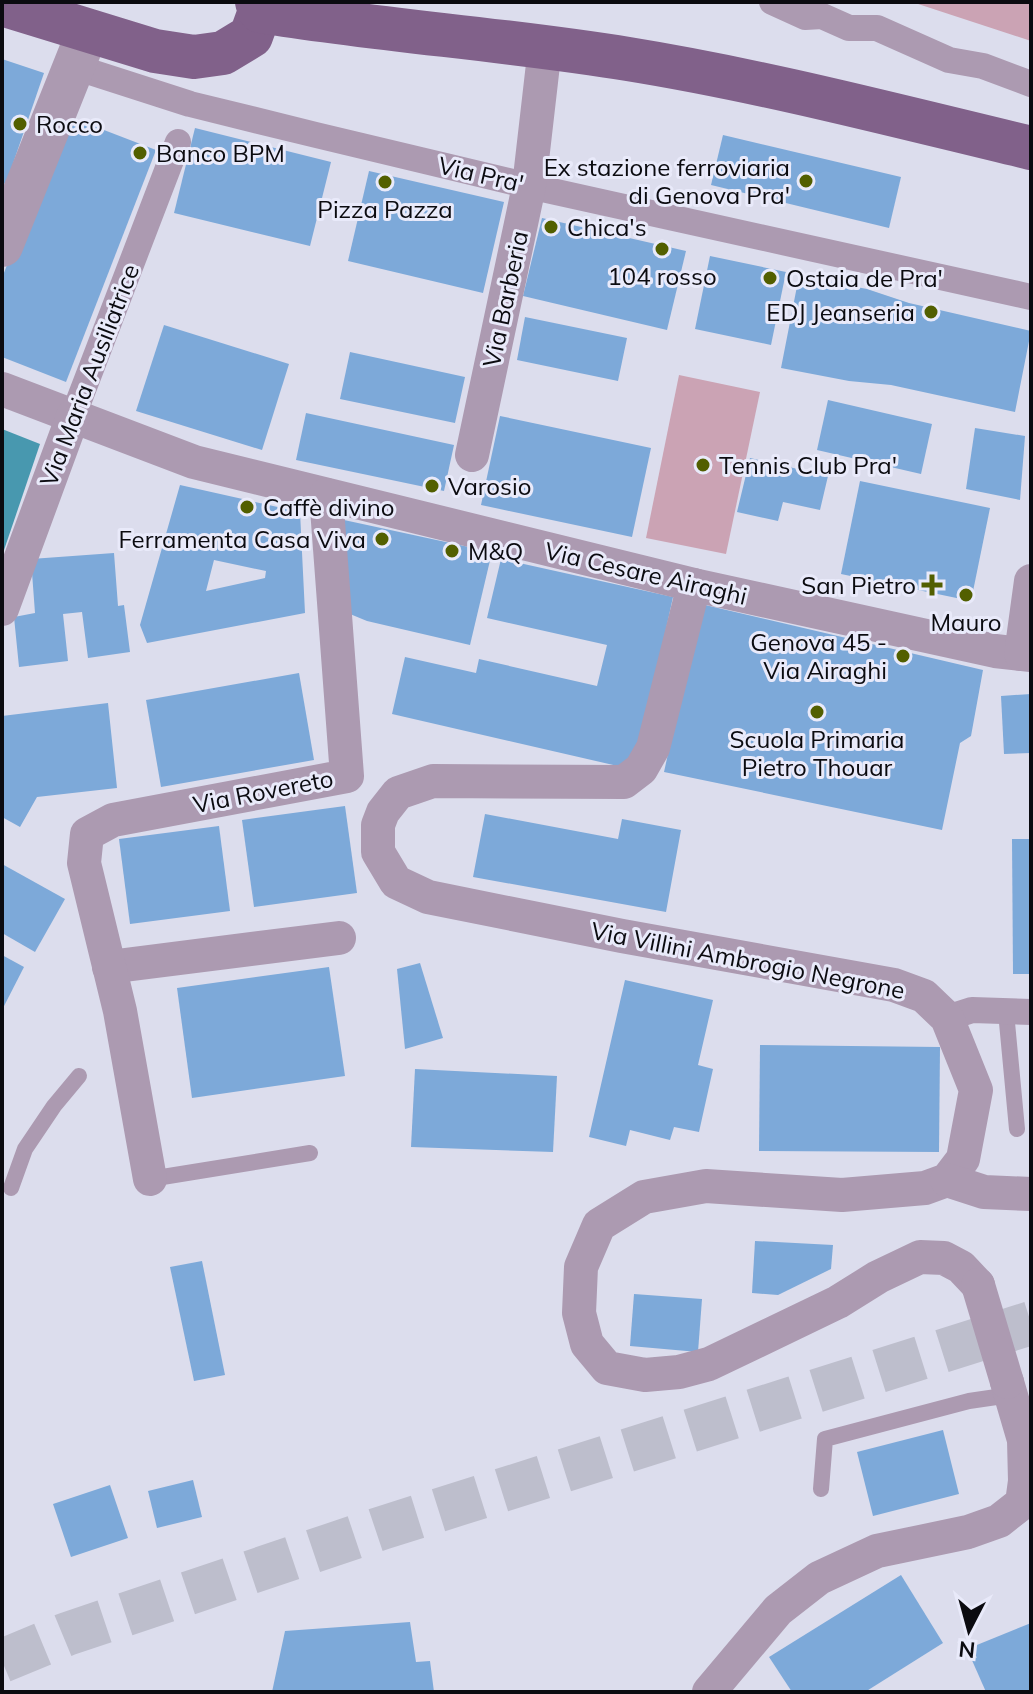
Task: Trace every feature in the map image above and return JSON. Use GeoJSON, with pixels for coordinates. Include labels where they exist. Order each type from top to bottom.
{"type":"FeatureCollection","features":[{"type":"Feature","properties":{"kind":"main road"},"geometry":{"type":"LineString","coordinates":[[2,4],[81,49],[155,51],[194,57],[223,53],[251,36],[259,6],[334,23],[487,38],[733,77],[1031,148]]}},
{"type":"Feature","properties":{"kind":"street"},"geometry":{"type":"LineString","coordinates":[[772,2],[805,17],[822,16],[849,28],[877,28],[949,60],[983,66],[1031,84]]}},
{"type":"Feature","properties":{"kind":"street","name":"Via Barberia"},"geometry":{"type":"LineString","coordinates":[[472,455],[529,186],[545,47]]}},
{"type":"Feature","properties":{"kind":"street"},"geometry":{"type":"LineString","coordinates":[[2,246],[81,49]]}},
{"type":"Feature","properties":{"kind":"street","name":"Via Pra'"},"geometry":{"type":"LineString","coordinates":[[81,49],[190,104],[529,186],[1031,297]]}},
{"type":"Feature","properties":{"kind":"street","name":"Via Maria Ausiliatrice"},"geometry":{"type":"LineString","coordinates":[[2,609],[178,142]]}},
{"type":"Feature","properties":{"kind":"street","name":"Via Cesare Airaghi"},"geometry":{"type":"LineString","coordinates":[[2,389],[194,462],[694,585],[995,651],[1026,654]]}},
{"type":"Feature","properties":{"kind":"street","name":"Via Rovereto"},"geometry":{"type":"LineString","coordinates":[[150,1179],[120,1011],[84,863],[87,834],[113,820],[347,776],[326,495]]}},
{"type":"Feature","properties":{"kind":"street"},"geometry":{"type":"LineString","coordinates":[[1026,654],[1031,581]]}},
{"type":"Feature","properties":{"kind":"street","name":"Via Villini Ambrogio Negrone"},"geometry":{"type":"LineString","coordinates":[[694,585],[653,748],[641,769],[624,782],[433,781],[398,793],[383,812],[378,825],[378,852],[396,882],[428,897],[894,985],[924,996],[947,1018],[976,1090],[963,1159],[947,1180]]}},
{"type":"Feature","properties":{"kind":"street"},"geometry":{"type":"LineString","coordinates":[[109,967],[339,938]]}},
{"type":"Feature","properties":{"kind":"street"},"geometry":{"type":"LineString","coordinates":[[947,1018],[972,1010],[1018,1012]]}},
{"type":"Feature","properties":{"kind":"street"},"geometry":{"type":"LineString","coordinates":[[709,1692],[778,1610],[819,1578],[877,1551],[968,1532],[999,1521],[1022,1503],[1024,1440],[978,1285],[961,1267],[944,1258],[920,1257],[878,1277],[838,1302],[709,1364],[679,1372],[645,1375],[607,1368],[587,1344],[579,1313],[581,1267],[599,1225],[644,1197],[706,1186],[842,1195],[925,1188],[947,1180],[984,1192],[1031,1194]]}},
{"type":"Feature","properties":{"kind":"lane"},"geometry":{"type":"LineString","coordinates":[[1017,1129],[1018,1012]]}},
{"type":"Feature","properties":{"kind":"lane"},"geometry":{"type":"LineString","coordinates":[[11,1188],[25,1149],[79,1076]]}},
{"type":"Feature","properties":{"kind":"lane","name":"Via Rovereto"},"geometry":{"type":"LineString","coordinates":[[150,1179],[310,1153]]}},
{"type":"Feature","properties":{"kind":"lane"},"geometry":{"type":"LineString","coordinates":[[821,1489],[825,1439],[1008,1388]]}},
{"type":"Feature","properties":{"kind":"shaded area"},"geometry":{"type":"Polygon","coordinates":[[[912,2],[1031,2],[1031,41],[912,2]]]}},
{"type":"Feature","properties":{"kind":"shaded area","name":"Tennis Club Pra'"},"geometry":{"type":"Polygon","coordinates":[[[679,375],[760,392],[726,554],[646,538],[679,375]]]}},
{"type":"Feature","properties":{"kind":"water"},"geometry":{"type":"Polygon","coordinates":[[[2,429],[40,444],[2,556],[2,429]]]}},
{"type":"Feature","properties":{"kind":"building"},"geometry":{"type":"Polygon","coordinates":[[[2,59],[44,73],[6,184],[2,183],[2,59]]]}},
{"type":"Feature","properties":{"kind":"building"},"geometry":{"type":"Polygon","coordinates":[[[65,115],[156,150],[66,382],[2,357],[2,278],[65,115]]]}},
{"type":"Feature","properties":{"kind":"building"},"geometry":{"type":"Polygon","coordinates":[[[195,128],[331,162],[310,246],[174,213],[195,128]]]}},
{"type":"Feature","properties":{"kind":"building","name":"Ex stazione ferroviaria di Genova Pra'"},"geometry":{"type":"Polygon","coordinates":[[[723,135],[901,177],[889,228],[711,185],[723,135]]]}},
{"type":"Feature","properties":{"kind":"building"},"geometry":{"type":"Polygon","coordinates":[[[369,171],[504,202],[483,293],[348,261],[369,171]]]}},
{"type":"Feature","properties":{"kind":"building"},"geometry":{"type":"Polygon","coordinates":[[[542,218],[686,251],[667,330],[523,296],[542,218]]]}},
{"type":"Feature","properties":{"kind":"building"},"geometry":{"type":"Polygon","coordinates":[[[710,256],[786,272],[771,345],[695,329],[710,256]]]}},
{"type":"Feature","properties":{"kind":"building"},"geometry":{"type":"Polygon","coordinates":[[[799,276],[867,289],[909,303],[1031,331],[1015,412],[891,385],[849,381],[781,368],[799,276]]]}},
{"type":"Feature","properties":{"kind":"building"},"geometry":{"type":"Polygon","coordinates":[[[525,317],[627,338],[618,381],[517,360],[525,317]]]}},
{"type":"Feature","properties":{"kind":"building"},"geometry":{"type":"Polygon","coordinates":[[[164,325],[289,364],[262,450],[136,411],[164,325]]]}},
{"type":"Feature","properties":{"kind":"building"},"geometry":{"type":"Polygon","coordinates":[[[350,352],[465,377],[455,423],[340,399],[350,352]]]}},
{"type":"Feature","properties":{"kind":"building"},"geometry":{"type":"Polygon","coordinates":[[[828,400],[932,424],[921,474],[817,450],[828,400]]]}},
{"type":"Feature","properties":{"kind":"building"},"geometry":{"type":"Polygon","coordinates":[[[306,413],[454,445],[444,491],[296,460],[306,413]]]}},
{"type":"Feature","properties":{"kind":"building"},"geometry":{"type":"Polygon","coordinates":[[[500,416],[651,448],[632,537],[481,505],[500,416]]]}},
{"type":"Feature","properties":{"kind":"building"},"geometry":{"type":"Polygon","coordinates":[[[975,428],[1025,436],[1020,500],[966,489],[975,428]]]}},
{"type":"Feature","properties":{"kind":"building"},"geometry":{"type":"Polygon","coordinates":[[[750,458],[828,476],[820,510],[783,502],[778,521],[737,512],[750,458]]]}},
{"type":"Feature","properties":{"kind":"building"},"geometry":{"type":"Polygon","coordinates":[[[860,481],[990,508],[971,601],[841,574],[860,481]]]}},
{"type":"Feature","properties":{"kind":"building"},"geometry":{"type":"Polygon","coordinates":[[[180,485],[300,512],[305,613],[147,643],[140,625],[180,485]],[[214,560],[206,591],[265,578],[266,571],[214,560]]]}},
{"type":"Feature","properties":{"kind":"building"},"geometry":{"type":"Polygon","coordinates":[[[344,520],[492,552],[470,645],[367,621],[350,614],[344,520]]]}},
{"type":"Feature","properties":{"kind":"building"},"geometry":{"type":"Polygon","coordinates":[[[114,553],[118,606],[124,605],[130,652],[88,658],[82,612],[63,614],[68,661],[19,667],[14,617],[35,613],[31,559],[114,553]]]}},
{"type":"Feature","properties":{"kind":"building"},"geometry":{"type":"Polygon","coordinates":[[[501,559],[673,597],[639,753],[622,767],[392,714],[405,657],[476,673],[479,659],[597,686],[607,645],[487,618],[501,559]]]}},
{"type":"Feature","properties":{"kind":"building"},"geometry":{"type":"Polygon","coordinates":[[[701,604],[983,670],[971,736],[960,743],[942,830],[664,772],[701,604]]]}},
{"type":"Feature","properties":{"kind":"building"},"geometry":{"type":"Polygon","coordinates":[[[299,673],[314,760],[161,787],[146,700],[299,673]]]}},
{"type":"Feature","properties":{"kind":"building"},"geometry":{"type":"Polygon","coordinates":[[[1031,694],[1031,753],[1004,754],[1001,696],[1031,694]]]}},
{"type":"Feature","properties":{"kind":"building"},"geometry":{"type":"Polygon","coordinates":[[[108,703],[117,788],[37,797],[20,827],[2,817],[2,716],[108,703]]]}},
{"type":"Feature","properties":{"kind":"building"},"geometry":{"type":"Polygon","coordinates":[[[345,806],[357,893],[254,907],[242,820],[345,806]]]}},
{"type":"Feature","properties":{"kind":"building"},"geometry":{"type":"Polygon","coordinates":[[[485,814],[618,839],[622,819],[681,830],[666,912],[473,877],[485,814]]]}},
{"type":"Feature","properties":{"kind":"building"},"geometry":{"type":"Polygon","coordinates":[[[219,826],[230,911],[130,924],[119,839],[219,826]]]}},
{"type":"Feature","properties":{"kind":"building"},"geometry":{"type":"Polygon","coordinates":[[[1012,839],[1031,839],[1031,974],[1013,974],[1012,839]]]}},
{"type":"Feature","properties":{"kind":"building"},"geometry":{"type":"Polygon","coordinates":[[[2,864],[65,899],[35,952],[2,933],[2,864]]]}},
{"type":"Feature","properties":{"kind":"building"},"geometry":{"type":"Polygon","coordinates":[[[2,955],[24,967],[2,1010],[2,955]]]}},
{"type":"Feature","properties":{"kind":"building"},"geometry":{"type":"Polygon","coordinates":[[[420,963],[443,1038],[405,1049],[397,969],[420,963]]]}},
{"type":"Feature","properties":{"kind":"building"},"geometry":{"type":"Polygon","coordinates":[[[329,967],[345,1076],[192,1098],[177,988],[329,967]]]}},
{"type":"Feature","properties":{"kind":"building"},"geometry":{"type":"Polygon","coordinates":[[[625,980],[713,1000],[698,1065],[713,1069],[699,1132],[674,1127],[670,1140],[630,1130],[626,1146],[589,1137],[625,980]]]}},
{"type":"Feature","properties":{"kind":"building"},"geometry":{"type":"Polygon","coordinates":[[[760,1045],[940,1047],[939,1152],[759,1151],[760,1045]]]}},
{"type":"Feature","properties":{"kind":"building"},"geometry":{"type":"Polygon","coordinates":[[[415,1069],[557,1076],[553,1152],[411,1147],[415,1069]]]}},
{"type":"Feature","properties":{"kind":"building"},"geometry":{"type":"Polygon","coordinates":[[[755,1241],[833,1245],[831,1269],[778,1295],[752,1293],[755,1241]]]}},
{"type":"Feature","properties":{"kind":"building"},"geometry":{"type":"Polygon","coordinates":[[[202,1261],[225,1375],[194,1381],[170,1267],[202,1261]]]}},
{"type":"Feature","properties":{"kind":"building"},"geometry":{"type":"Polygon","coordinates":[[[634,1294],[702,1299],[698,1352],[630,1346],[634,1294]]]}},
{"type":"Feature","properties":{"kind":"building"},"geometry":{"type":"Polygon","coordinates":[[[943,1430],[959,1494],[873,1516],[857,1452],[943,1430]]]}},
{"type":"Feature","properties":{"kind":"building"},"geometry":{"type":"Polygon","coordinates":[[[193,1480],[202,1517],[157,1528],[148,1491],[193,1480]]]}},
{"type":"Feature","properties":{"kind":"building"},"geometry":{"type":"Polygon","coordinates":[[[110,1485],[128,1538],[71,1557],[53,1504],[110,1485]]]}},
{"type":"Feature","properties":{"kind":"building"},"geometry":{"type":"Polygon","coordinates":[[[901,1575],[943,1643],[865,1692],[792,1692],[769,1657],[901,1575]]]}},
{"type":"Feature","properties":{"kind":"building"},"geometry":{"type":"Polygon","coordinates":[[[410,1622],[416,1662],[430,1661],[434,1692],[272,1692],[285,1631],[410,1622]]]}},
{"type":"Feature","properties":{"kind":"building"},"geometry":{"type":"Polygon","coordinates":[[[1031,1623],[1031,1692],[986,1692],[967,1649],[1031,1623]]]}},
{"type":"Feature","properties":{"kind":"tunnel"},"geometry":{"type":"LineString","coordinates":[[2,1661],[67,1634],[382,1528],[1031,1323]]}},
{"type":"Feature","properties":{"kind":"place","name":"Rocco"},"geometry":{"type":"Point","coordinates":[20,124]}},
{"type":"Feature","properties":{"kind":"place","name":"Banco BPM"},"geometry":{"type":"Point","coordinates":[140,153]}},
{"type":"Feature","properties":{"kind":"place","name":"Ex stazione ferroviaria di Genova Pra'"},"geometry":{"type":"Point","coordinates":[806,181]}},
{"type":"Feature","properties":{"kind":"place","name":"Pizza Pazza"},"geometry":{"type":"Point","coordinates":[385,182]}},
{"type":"Feature","properties":{"kind":"place","name":"Chica's"},"geometry":{"type":"Point","coordinates":[551,227]}},
{"type":"Feature","properties":{"kind":"place","name":"104 rosso"},"geometry":{"type":"Point","coordinates":[662,249]}},
{"type":"Feature","properties":{"kind":"place","name":"Ostaia de Pra'"},"geometry":{"type":"Point","coordinates":[770,278]}},
{"type":"Feature","properties":{"kind":"place","name":"EDJ Jeanseria"},"geometry":{"type":"Point","coordinates":[931,312]}},
{"type":"Feature","properties":{"kind":"place","name":"Tennis Club Pra'"},"geometry":{"type":"Point","coordinates":[703,465]}},
{"type":"Feature","properties":{"kind":"place","name":"Varosio"},"geometry":{"type":"Point","coordinates":[432,486]}},
{"type":"Feature","properties":{"kind":"place","name":"Caffè divino"},"geometry":{"type":"Point","coordinates":[247,507]}},
{"type":"Feature","properties":{"kind":"place","name":"Ferramenta Casa Viva"},"geometry":{"type":"Point","coordinates":[382,539]}},
{"type":"Feature","properties":{"kind":"place","name":"M&Q"},"geometry":{"type":"Point","coordinates":[452,551]}},
{"type":"Feature","properties":{"kind":"place","name":"San Pietro"},"geometry":{"type":"Point","coordinates":[932,585]}},
{"type":"Feature","properties":{"kind":"place","name":"Mauro"},"geometry":{"type":"Point","coordinates":[966,595]}},
{"type":"Feature","properties":{"kind":"place","name":"Genova 45 - Via Airaghi"},"geometry":{"type":"Point","coordinates":[903,656]}},
{"type":"Feature","properties":{"kind":"place","name":"Scuola Primaria Pietro Thouar"},"geometry":{"type":"Point","coordinates":[817,712]}}]}
